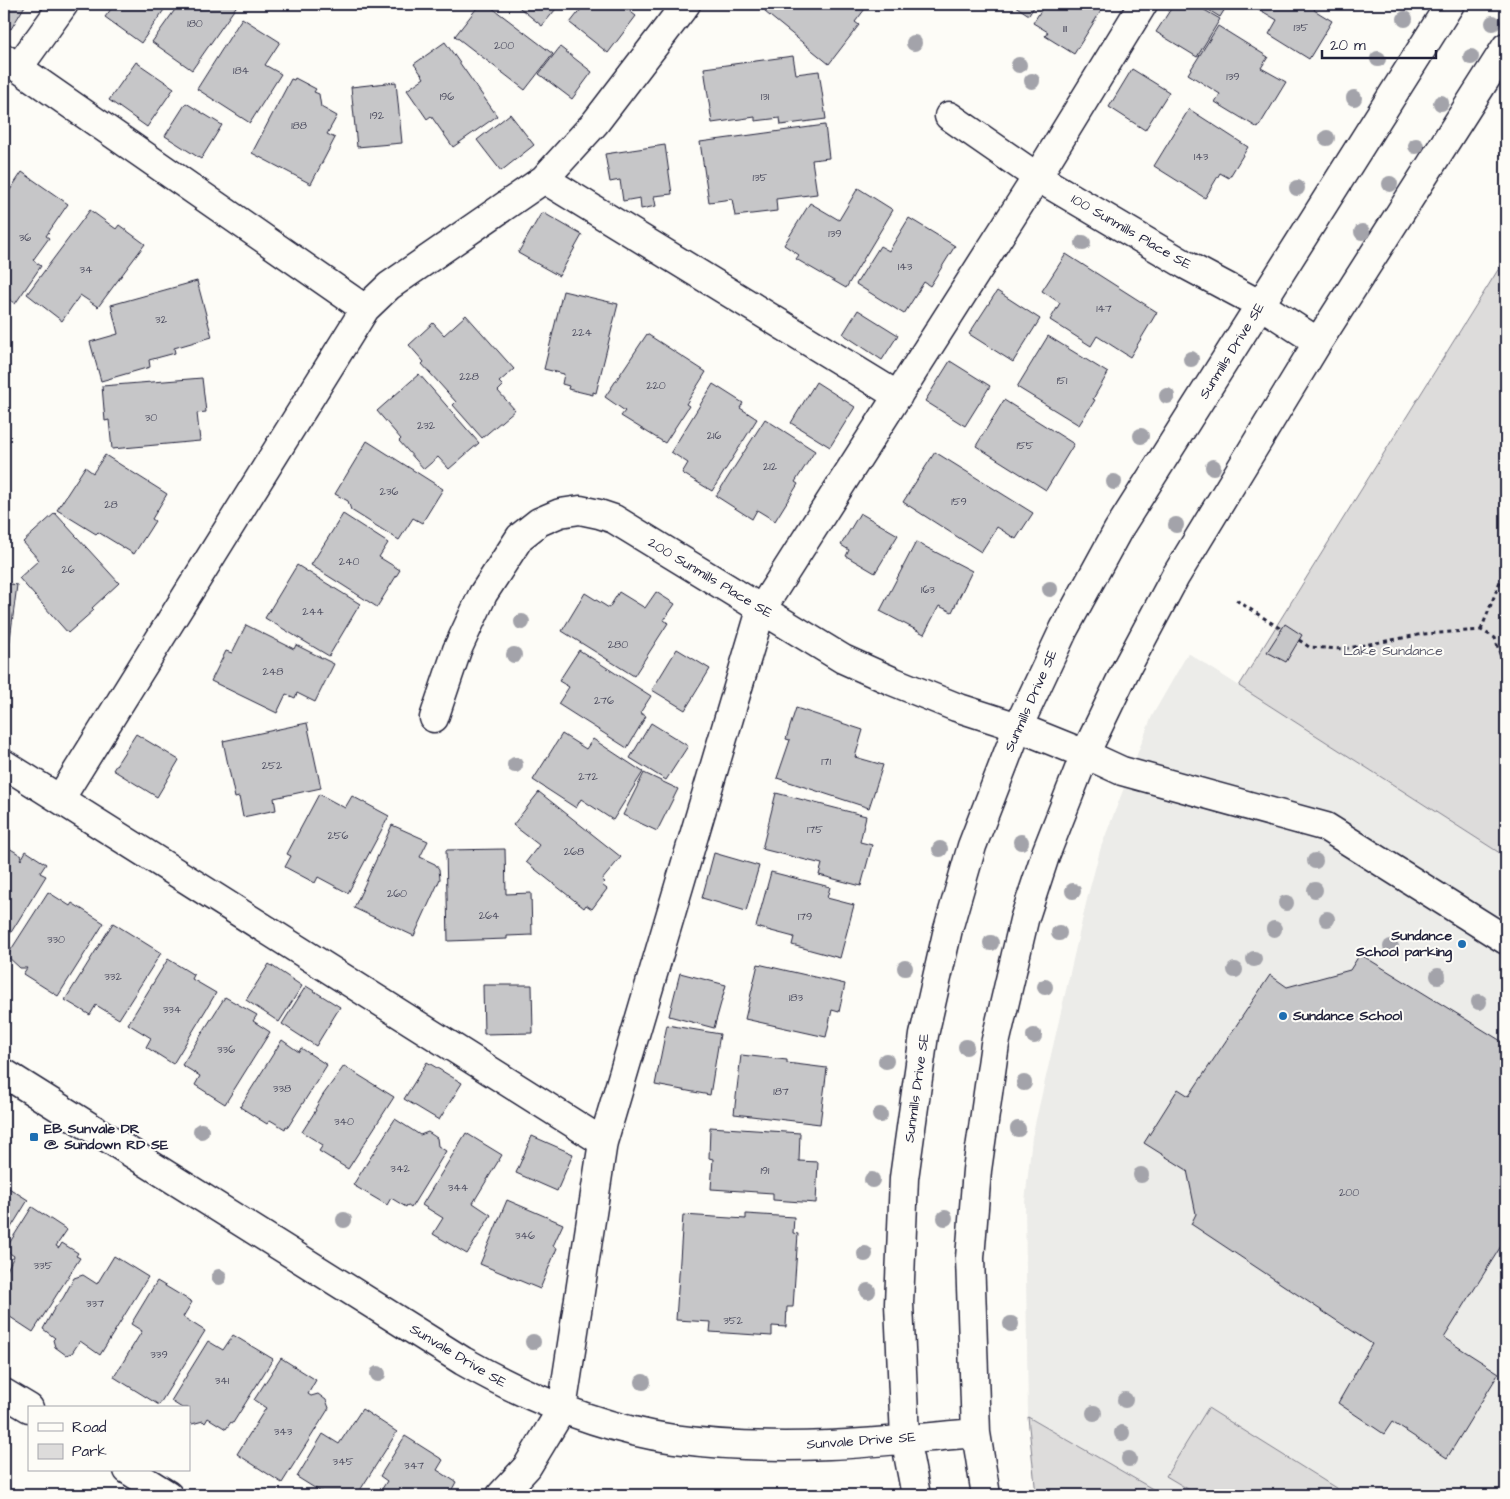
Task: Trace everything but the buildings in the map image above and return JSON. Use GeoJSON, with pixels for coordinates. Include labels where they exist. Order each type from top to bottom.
{"type":"FeatureCollection","features":[{"type":"Feature","properties":{"kind":"street"},"geometry":{"type":"LineString","coordinates":[[64,4],[11,63],[365,309]]}},
{"type":"Feature","properties":{"kind":"street"},"geometry":{"type":"LineString","coordinates":[[60,799],[365,309],[389,286],[544,179],[595,123],[686,4]]}},
{"type":"Feature","properties":{"kind":"street"},"geometry":{"type":"LineString","coordinates":[[501,1495],[527,1467],[562,1408],[603,1142],[761,610],[898,396],[1143,4]]}},
{"type":"Feature","properties":{"kind":"street","name":"Sunmills Drive SE"},"geometry":{"type":"LineString","coordinates":[[916,1495],[904,1438],[899,1304],[904,1178],[924,1035],[948,929],[972,846],[1018,728],[1064,629],[1118,530],[1450,4]]}},
{"type":"Feature","properties":{"kind":"street"},"geometry":{"type":"LineString","coordinates":[[986,1495],[976,1433],[970,1258],[976,1170],[995,1044],[1024,920],[1046,853],[1085,754],[1127,667],[1176,578],[1318,342],[1506,47]]}},
{"type":"Feature","properties":{"kind":"street","name":"100 Sunmills Place SE"},"geometry":{"type":"LineString","coordinates":[[949,116],[1036,177],[1261,305],[1318,342]]}},
{"type":"Feature","properties":{"kind":"street"},"geometry":{"type":"LineString","coordinates":[[544,179],[898,396]]}},
{"type":"Feature","properties":{"kind":"street","name":"200 Sunmills Place SE"},"geometry":{"type":"LineString","coordinates":[[434,718],[457,650],[483,594],[520,537],[539,522],[560,513],[580,510],[614,519],[843,659],[901,685],[1085,754],[1122,771],[1326,827],[1506,940]]}},
{"type":"Feature","properties":{"kind":"street"},"geometry":{"type":"LineString","coordinates":[[4,764],[603,1142]]}},
{"type":"Feature","properties":{"kind":"street","name":"Sunvale Drive SE"},"geometry":{"type":"LineString","coordinates":[[4,1074],[463,1361],[503,1384],[562,1408],[614,1426],[673,1439],[742,1445],[829,1445],[976,1433]]}},
{"type":"Feature","properties":{"kind":"street"},"geometry":{"type":"LineString","coordinates":[[4,1393],[28,1407]]}},
{"type":"Feature","properties":{"kind":"street"},"geometry":{"type":"LineString","coordinates":[[131,1472],[168,1495]]}},
{"type":"Feature","properties":{"kind":"path"},"geometry":{"type":"LineString","coordinates":[[1481,630],[1506,566]]}},
{"type":"Feature","properties":{"kind":"path"},"geometry":{"type":"LineString","coordinates":[[1236,600],[1281,630]]}},
{"type":"Feature","properties":{"kind":"path"},"geometry":{"type":"LineString","coordinates":[[1299,640],[1309,647],[1344,649],[1424,634],[1481,630],[1495,638],[1506,673]]}},
{"type":"Feature","properties":{"kind":"shaded area","name":"Sundance School"},"geometry":{"type":"Polygon","coordinates":[[[1188,653],[1506,857],[1506,1495],[1163,1495],[1028,1417],[1025,1202],[1032,1137],[1088,895],[1101,847],[1152,716],[1188,653]]]}},
{"type":"Feature","properties":{"kind":"green space","name":"Lake Sundance"},"geometry":{"type":"Polygon","coordinates":[[[1506,257],[1506,857],[1239,686],[1506,257]]]}},
{"type":"Feature","properties":{"kind":"green space"},"geometry":{"type":"Polygon","coordinates":[[[1208,1408],[1347,1495],[1198,1495],[1166,1476],[1208,1408]]]}},
{"type":"Feature","properties":{"kind":"green space"},"geometry":{"type":"Polygon","coordinates":[[[1028,1417],[1163,1495],[1036,1495],[1028,1417]]]}},
{"type":"Feature","properties":{"kind":"place","name":"Sundance School parking"},"geometry":{"type":"Point","coordinates":[1462,944]}},
{"type":"Feature","properties":{"kind":"place","name":"Sundance School"},"geometry":{"type":"Point","coordinates":[1283,1016]}},
{"type":"Feature","properties":{"kind":"place","name":"EB Sunvale DR @ Sundown RD SE"},"geometry":{"type":"Point","coordinates":[34,1137]}}]}
